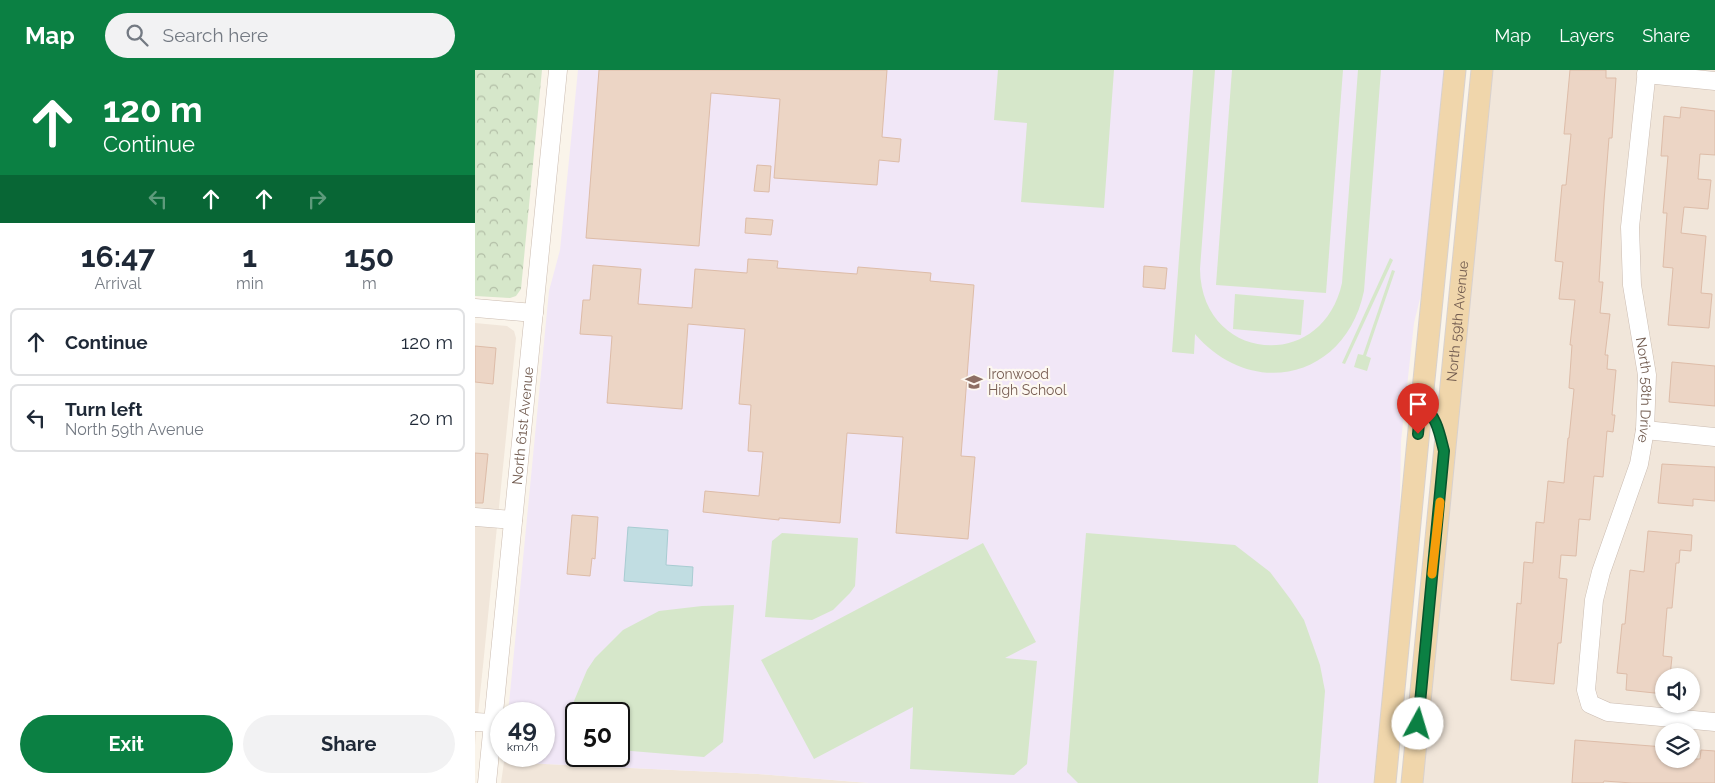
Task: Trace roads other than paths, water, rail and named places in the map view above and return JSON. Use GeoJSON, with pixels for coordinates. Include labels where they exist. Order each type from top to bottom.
{"type":"FeatureCollection","features":[{"type":"Feature","properties":{"kind":"main road","name":"North 59th Avenue"},"geometry":{"type":"LineString","coordinates":[[1385,783],[1455,70]]}},
{"type":"Feature","properties":{"kind":"main road","name":"North 59th Avenue"},"geometry":{"type":"LineString","coordinates":[[1412,783],[1482,70]]}},
{"type":"Feature","properties":{"kind":"main road"},"geometry":{"type":"LineString","coordinates":[[1421,402],[1437,422],[1444,451]]}},
{"type":"Feature","properties":{"kind":"street","name":"North 61st Avenue"},"geometry":{"type":"LineString","coordinates":[[495,702],[558,70]]}},
{"type":"Feature","properties":{"kind":"street"},"geometry":{"type":"LineString","coordinates":[[1647,72],[1715,81]]}},
{"type":"Feature","properties":{"kind":"street","name":"North 58th Drive"},"geometry":{"type":"LineString","coordinates":[[1647,72],[1630,228],[1632,284],[1647,375],[1645,430],[1639,464],[1601,572],[1594,600],[1586,690],[1590,704],[1608,712],[1715,722]]}},
{"type":"Feature","properties":{"kind":"street"},"geometry":{"type":"LineString","coordinates":[[475,308],[534,313]]}},
{"type":"Feature","properties":{"kind":"street"},"geometry":{"type":"LineString","coordinates":[[1645,430],[1715,437]]}},
{"type":"Feature","properties":{"kind":"street"},"geometry":{"type":"LineString","coordinates":[[475,517],[513,520]]}},
{"type":"Feature","properties":{"kind":"street"},"geometry":{"type":"LineString","coordinates":[[475,722],[490,724]]}},
{"type":"Feature","properties":{"kind":"street","name":"North 61st Avenue"},"geometry":{"type":"LineString","coordinates":[[487,783],[490,754]]}},
{"type":"Feature","properties":{"kind":"water"},"geometry":{"type":"Polygon","coordinates":[[[628,527],[668,530],[666,565],[693,567],[692,586],[624,581],[628,527]]]}},
{"type":"Feature","properties":{"kind":"place","name":"Ironwood High School"},"geometry":{"type":"Point","coordinates":[974,382]}}]}
